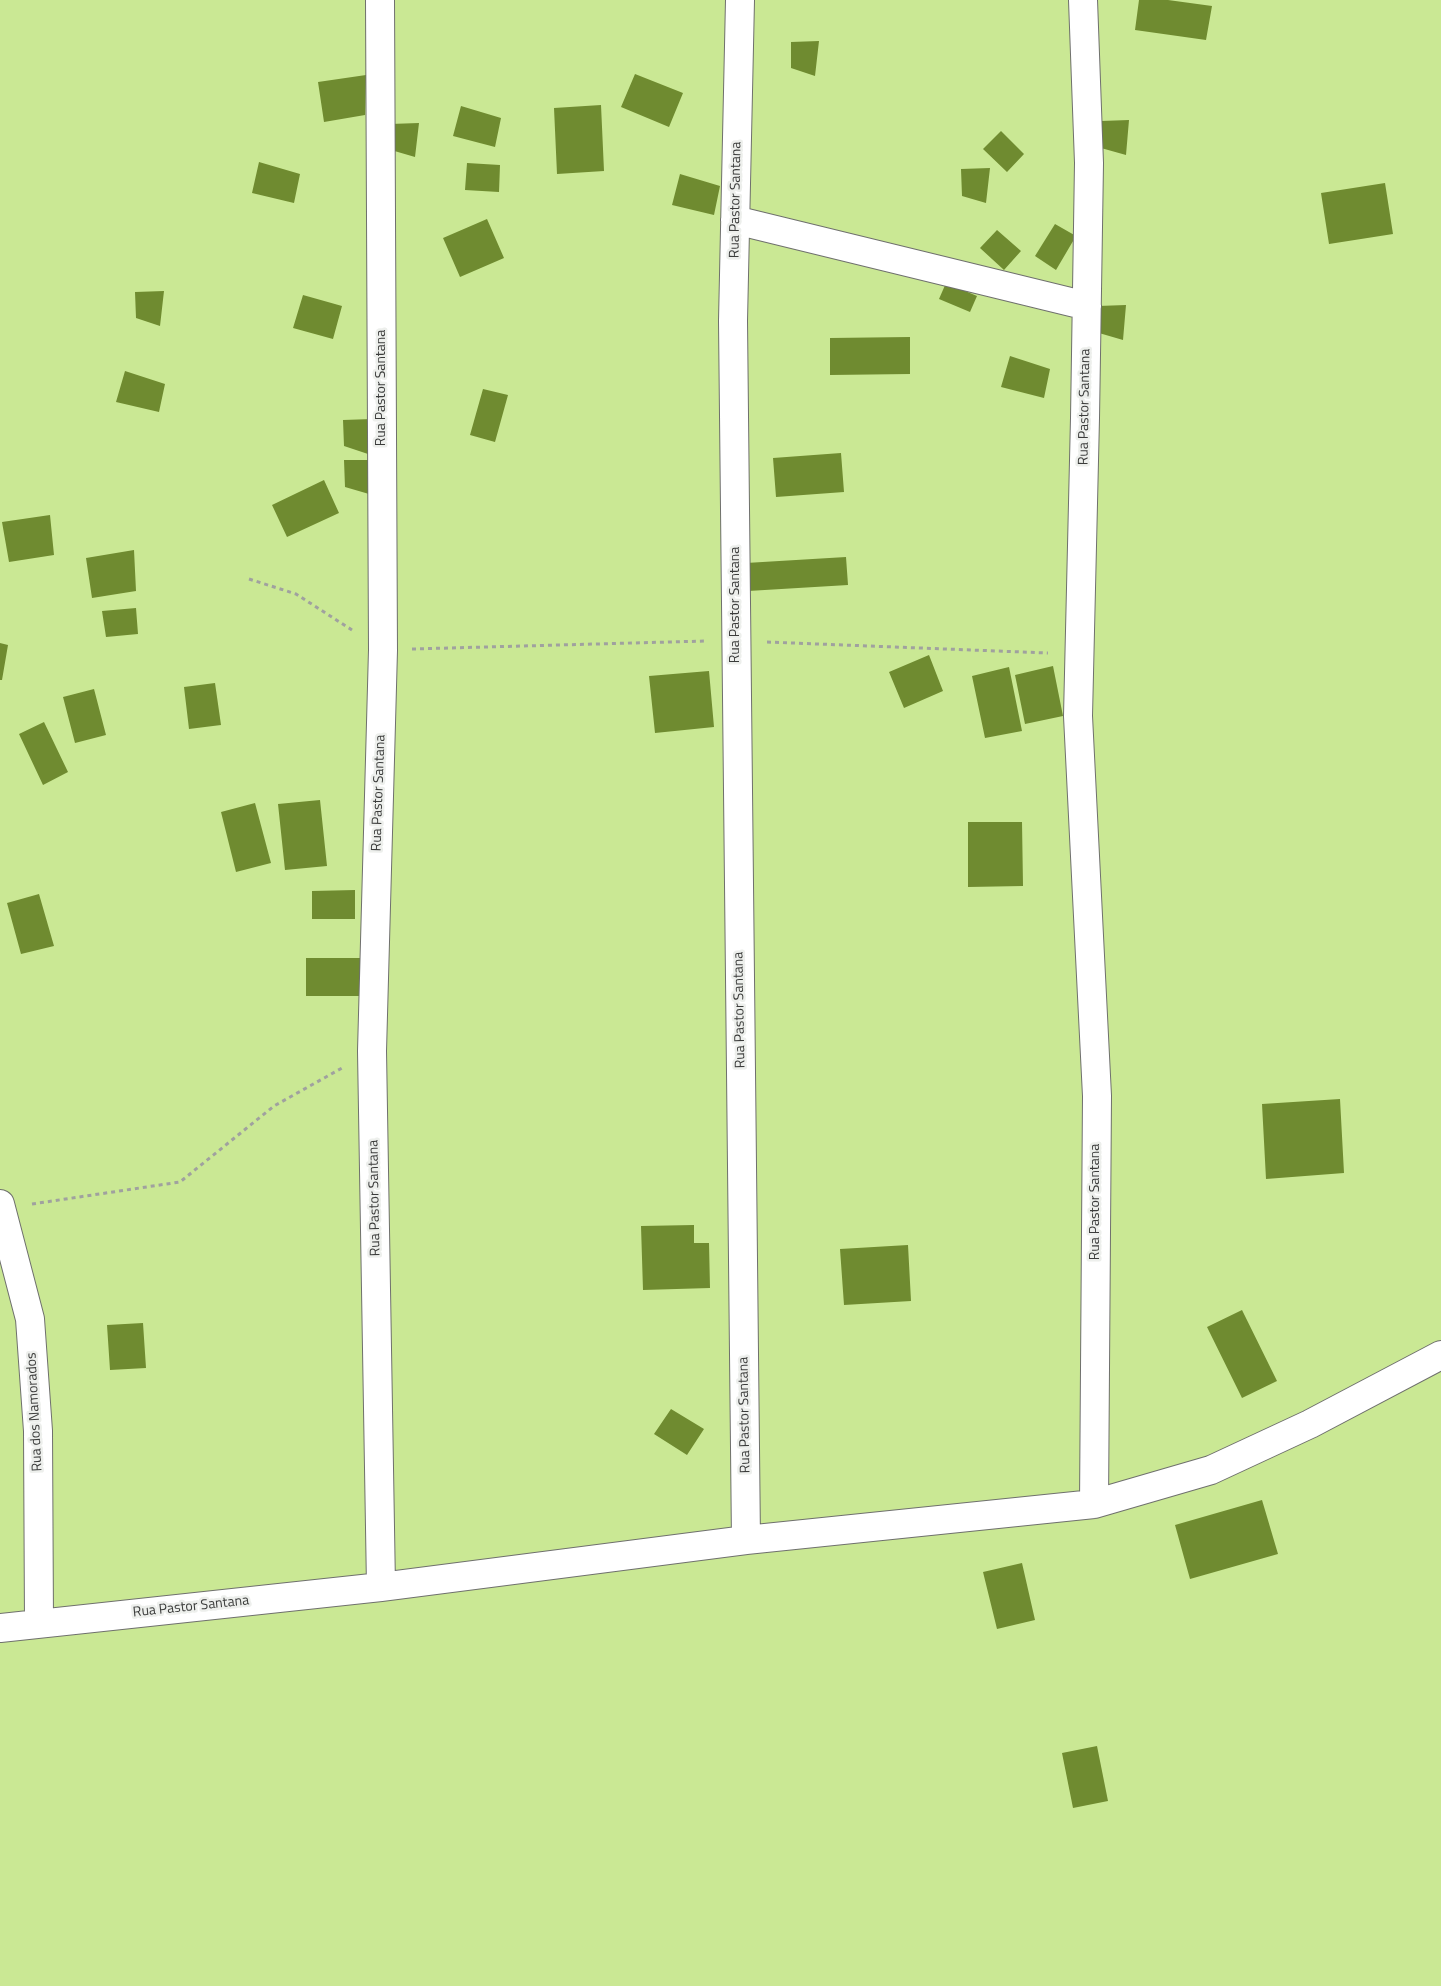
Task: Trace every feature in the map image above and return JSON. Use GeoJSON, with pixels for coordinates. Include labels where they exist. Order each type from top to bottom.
{"type":"FeatureCollection","features":[{"type":"Feature","properties":{"kind":"street","name":"Rua Pastor Santana"},"geometry":{"type":"LineString","coordinates":[[380,0],[384,650],[372,1051],[381,1587]]}},
{"type":"Feature","properties":{"kind":"street","name":"Rua Pastor Santana"},"geometry":{"type":"LineString","coordinates":[[740,0],[733,321],[746,1540]]}},
{"type":"Feature","properties":{"kind":"street","name":"Rua Pastor Santana"},"geometry":{"type":"LineString","coordinates":[[1083,0],[1089,163],[1078,716],[1097,1096],[1094,1504]]}},
{"type":"Feature","properties":{"kind":"street"},"geometry":{"type":"LineString","coordinates":[[736,220],[1087,306]]}},
{"type":"Feature","properties":{"kind":"street","name":"Rua dos Namorados"},"geometry":{"type":"LineString","coordinates":[[1,1206],[30,1319],[38,1431],[39,1623]]}},
{"type":"Feature","properties":{"kind":"street","name":"Rua Pastor Santana"},"geometry":{"type":"LineString","coordinates":[[0,1628],[381,1587],[746,1540],[1094,1504],[1211,1470],[1310,1424],[1441,1355]]}},
{"type":"Feature","properties":{"kind":"path"},"geometry":{"type":"LineString","coordinates":[[249,579],[296,594],[384,650],[736,640],[1079,654]]}},
{"type":"Feature","properties":{"kind":"path"},"geometry":{"type":"LineString","coordinates":[[1,1206],[180,1182],[274,1106],[372,1051]]}},
{"type":"Feature","properties":{"kind":"green space"},"geometry":{"type":"Polygon","coordinates":[[[0,0],[1441,0],[1441,1986],[0,1986],[0,0]]]}},
{"type":"Feature","properties":{"kind":"building"},"geometry":{"type":"Polygon","coordinates":[[[1139,0],[1168,0],[1212,6],[1206,40],[1135,30],[1139,0]]]}},
{"type":"Feature","properties":{"kind":"building"},"geometry":{"type":"Polygon","coordinates":[[[819,41],[815,76],[791,68],[791,42],[819,41]]]}},
{"type":"Feature","properties":{"kind":"building"},"geometry":{"type":"Polygon","coordinates":[[[635,74],[683,93],[669,127],[621,107],[635,74]]]}},
{"type":"Feature","properties":{"kind":"building"},"geometry":{"type":"Polygon","coordinates":[[[366,75],[365,115],[324,122],[318,82],[366,75]]]}},
{"type":"Feature","properties":{"kind":"building"},"geometry":{"type":"Polygon","coordinates":[[[601,105],[604,171],[557,174],[554,108],[601,105]]]}},
{"type":"Feature","properties":{"kind":"building"},"geometry":{"type":"Polygon","coordinates":[[[461,106],[501,118],[495,147],[453,136],[461,106]]]}},
{"type":"Feature","properties":{"kind":"building"},"geometry":{"type":"Polygon","coordinates":[[[1129,120],[1126,155],[1101,148],[1101,121],[1129,120]]]}},
{"type":"Feature","properties":{"kind":"building"},"geometry":{"type":"Polygon","coordinates":[[[419,123],[415,157],[391,150],[390,124],[419,123]]]}},
{"type":"Feature","properties":{"kind":"building"},"geometry":{"type":"Polygon","coordinates":[[[1001,131],[1024,154],[1007,172],[983,149],[1001,131]]]}},
{"type":"Feature","properties":{"kind":"building"},"geometry":{"type":"Polygon","coordinates":[[[259,162],[300,174],[294,203],[252,193],[259,162]]]}},
{"type":"Feature","properties":{"kind":"building"},"geometry":{"type":"Polygon","coordinates":[[[467,163],[500,165],[499,192],[465,190],[467,163]]]}},
{"type":"Feature","properties":{"kind":"building"},"geometry":{"type":"Polygon","coordinates":[[[990,168],[986,203],[962,196],[961,169],[990,168]]]}},
{"type":"Feature","properties":{"kind":"building"},"geometry":{"type":"Polygon","coordinates":[[[680,174],[720,186],[714,215],[672,205],[680,174]]]}},
{"type":"Feature","properties":{"kind":"building"},"geometry":{"type":"Polygon","coordinates":[[[1385,183],[1393,234],[1329,244],[1321,193],[1385,183]]]}},
{"type":"Feature","properties":{"kind":"building"},"geometry":{"type":"Polygon","coordinates":[[[487,219],[504,258],[460,277],[443,238],[487,219]]]}},
{"type":"Feature","properties":{"kind":"building"},"geometry":{"type":"Polygon","coordinates":[[[1055,224],[1076,236],[1056,270],[1035,256],[1055,224]]]}},
{"type":"Feature","properties":{"kind":"building"},"geometry":{"type":"Polygon","coordinates":[[[997,230],[1021,251],[1004,270],[980,248],[997,230]]]}},
{"type":"Feature","properties":{"kind":"building"},"geometry":{"type":"Polygon","coordinates":[[[946,283],[977,296],[970,312],[939,299],[946,283]]]}},
{"type":"Feature","properties":{"kind":"building"},"geometry":{"type":"Polygon","coordinates":[[[164,291],[160,326],[136,318],[135,292],[164,291]]]}},
{"type":"Feature","properties":{"kind":"building"},"geometry":{"type":"Polygon","coordinates":[[[303,295],[342,306],[333,339],[293,328],[303,295]]]}},
{"type":"Feature","properties":{"kind":"building"},"geometry":{"type":"Polygon","coordinates":[[[1126,305],[1123,340],[1099,333],[1098,306],[1126,305]]]}},
{"type":"Feature","properties":{"kind":"building"},"geometry":{"type":"Polygon","coordinates":[[[910,337],[910,374],[830,375],[830,338],[910,337]]]}},
{"type":"Feature","properties":{"kind":"building"},"geometry":{"type":"Polygon","coordinates":[[[1010,356],[1050,369],[1044,398],[1001,387],[1010,356]]]}},
{"type":"Feature","properties":{"kind":"building"},"geometry":{"type":"Polygon","coordinates":[[[125,371],[165,384],[159,412],[116,402],[125,371]]]}},
{"type":"Feature","properties":{"kind":"building"},"geometry":{"type":"Polygon","coordinates":[[[483,389],[508,395],[495,442],[470,435],[483,389]]]}},
{"type":"Feature","properties":{"kind":"building"},"geometry":{"type":"Polygon","coordinates":[[[372,419],[368,454],[344,446],[343,420],[372,419]]]}},
{"type":"Feature","properties":{"kind":"building"},"geometry":{"type":"Polygon","coordinates":[[[841,453],[844,492],[776,497],[773,458],[841,453]]]}},
{"type":"Feature","properties":{"kind":"building"},"geometry":{"type":"Polygon","coordinates":[[[344,460],[373,460],[369,494],[345,487],[344,460]]]}},
{"type":"Feature","properties":{"kind":"building"},"geometry":{"type":"Polygon","coordinates":[[[324,480],[339,513],[287,537],[272,505],[324,480]]]}},
{"type":"Feature","properties":{"kind":"building"},"geometry":{"type":"Polygon","coordinates":[[[50,515],[54,555],[9,562],[2,522],[50,515]]]}},
{"type":"Feature","properties":{"kind":"building"},"geometry":{"type":"Polygon","coordinates":[[[134,550],[136,591],[92,598],[86,558],[134,550]]]}},
{"type":"Feature","properties":{"kind":"building"},"geometry":{"type":"Polygon","coordinates":[[[846,557],[848,585],[748,591],[746,563],[846,557]]]}},
{"type":"Feature","properties":{"kind":"building"},"geometry":{"type":"Polygon","coordinates":[[[136,608],[138,634],[106,637],[102,611],[136,608]]]}},
{"type":"Feature","properties":{"kind":"building"},"geometry":{"type":"Polygon","coordinates":[[[0,643],[8,645],[2,680],[0,680],[0,643]]]}},
{"type":"Feature","properties":{"kind":"building"},"geometry":{"type":"Polygon","coordinates":[[[929,655],[943,691],[904,708],[889,672],[929,655]]]}},
{"type":"Feature","properties":{"kind":"building"},"geometry":{"type":"Polygon","coordinates":[[[1053,666],[1063,716],[1025,724],[1015,675],[1053,666]]]}},
{"type":"Feature","properties":{"kind":"building"},"geometry":{"type":"Polygon","coordinates":[[[1009,667],[1022,731],[985,738],[972,676],[1009,667]]]}},
{"type":"Feature","properties":{"kind":"building"},"geometry":{"type":"Polygon","coordinates":[[[709,671],[714,727],[655,733],[649,676],[709,671]]]}},
{"type":"Feature","properties":{"kind":"building"},"geometry":{"type":"Polygon","coordinates":[[[215,683],[221,725],[189,729],[184,687],[215,683]]]}},
{"type":"Feature","properties":{"kind":"building"},"geometry":{"type":"Polygon","coordinates":[[[94,689],[106,735],[75,743],[63,697],[94,689]]]}},
{"type":"Feature","properties":{"kind":"building"},"geometry":{"type":"Polygon","coordinates":[[[44,722],[68,772],[43,785],[19,734],[44,722]]]}},
{"type":"Feature","properties":{"kind":"building"},"geometry":{"type":"Polygon","coordinates":[[[320,800],[327,866],[285,870],[278,804],[320,800]]]}},
{"type":"Feature","properties":{"kind":"building"},"geometry":{"type":"Polygon","coordinates":[[[255,803],[271,863],[236,872],[221,812],[255,803]]]}},
{"type":"Feature","properties":{"kind":"building"},"geometry":{"type":"Polygon","coordinates":[[[968,822],[1022,822],[1023,886],[968,887],[968,822]]]}},
{"type":"Feature","properties":{"kind":"building"},"geometry":{"type":"Polygon","coordinates":[[[355,890],[355,919],[312,919],[312,891],[355,890]]]}},
{"type":"Feature","properties":{"kind":"building"},"geometry":{"type":"Polygon","coordinates":[[[39,894],[54,946],[21,954],[7,903],[39,894]]]}},
{"type":"Feature","properties":{"kind":"building"},"geometry":{"type":"Polygon","coordinates":[[[306,958],[361,958],[360,996],[306,996],[306,958]]]}},
{"type":"Feature","properties":{"kind":"building"},"geometry":{"type":"Polygon","coordinates":[[[1340,1099],[1344,1173],[1266,1179],[1262,1104],[1340,1099]]]}},
{"type":"Feature","properties":{"kind":"building"},"geometry":{"type":"Polygon","coordinates":[[[694,1225],[694,1243],[709,1243],[710,1288],[643,1290],[641,1226],[694,1225]]]}},
{"type":"Feature","properties":{"kind":"building"},"geometry":{"type":"Polygon","coordinates":[[[908,1245],[911,1301],[844,1305],[840,1249],[908,1245]]]}},
{"type":"Feature","properties":{"kind":"building"},"geometry":{"type":"Polygon","coordinates":[[[1242,1310],[1277,1381],[1242,1398],[1207,1327],[1242,1310]]]}},
{"type":"Feature","properties":{"kind":"building"},"geometry":{"type":"Polygon","coordinates":[[[143,1323],[146,1368],[110,1370],[107,1325],[143,1323]]]}},
{"type":"Feature","properties":{"kind":"building"},"geometry":{"type":"Polygon","coordinates":[[[671,1409],[704,1429],[687,1455],[654,1434],[671,1409]]]}},
{"type":"Feature","properties":{"kind":"building"},"geometry":{"type":"Polygon","coordinates":[[[1262,1500],[1278,1554],[1190,1579],[1175,1525],[1262,1500]]]}},
{"type":"Feature","properties":{"kind":"building"},"geometry":{"type":"Polygon","coordinates":[[[1022,1563],[1035,1620],[997,1629],[983,1572],[1022,1563]]]}},
{"type":"Feature","properties":{"kind":"building"},"geometry":{"type":"Polygon","coordinates":[[[1097,1746],[1108,1801],[1073,1808],[1062,1753],[1097,1746]]]}}]}
